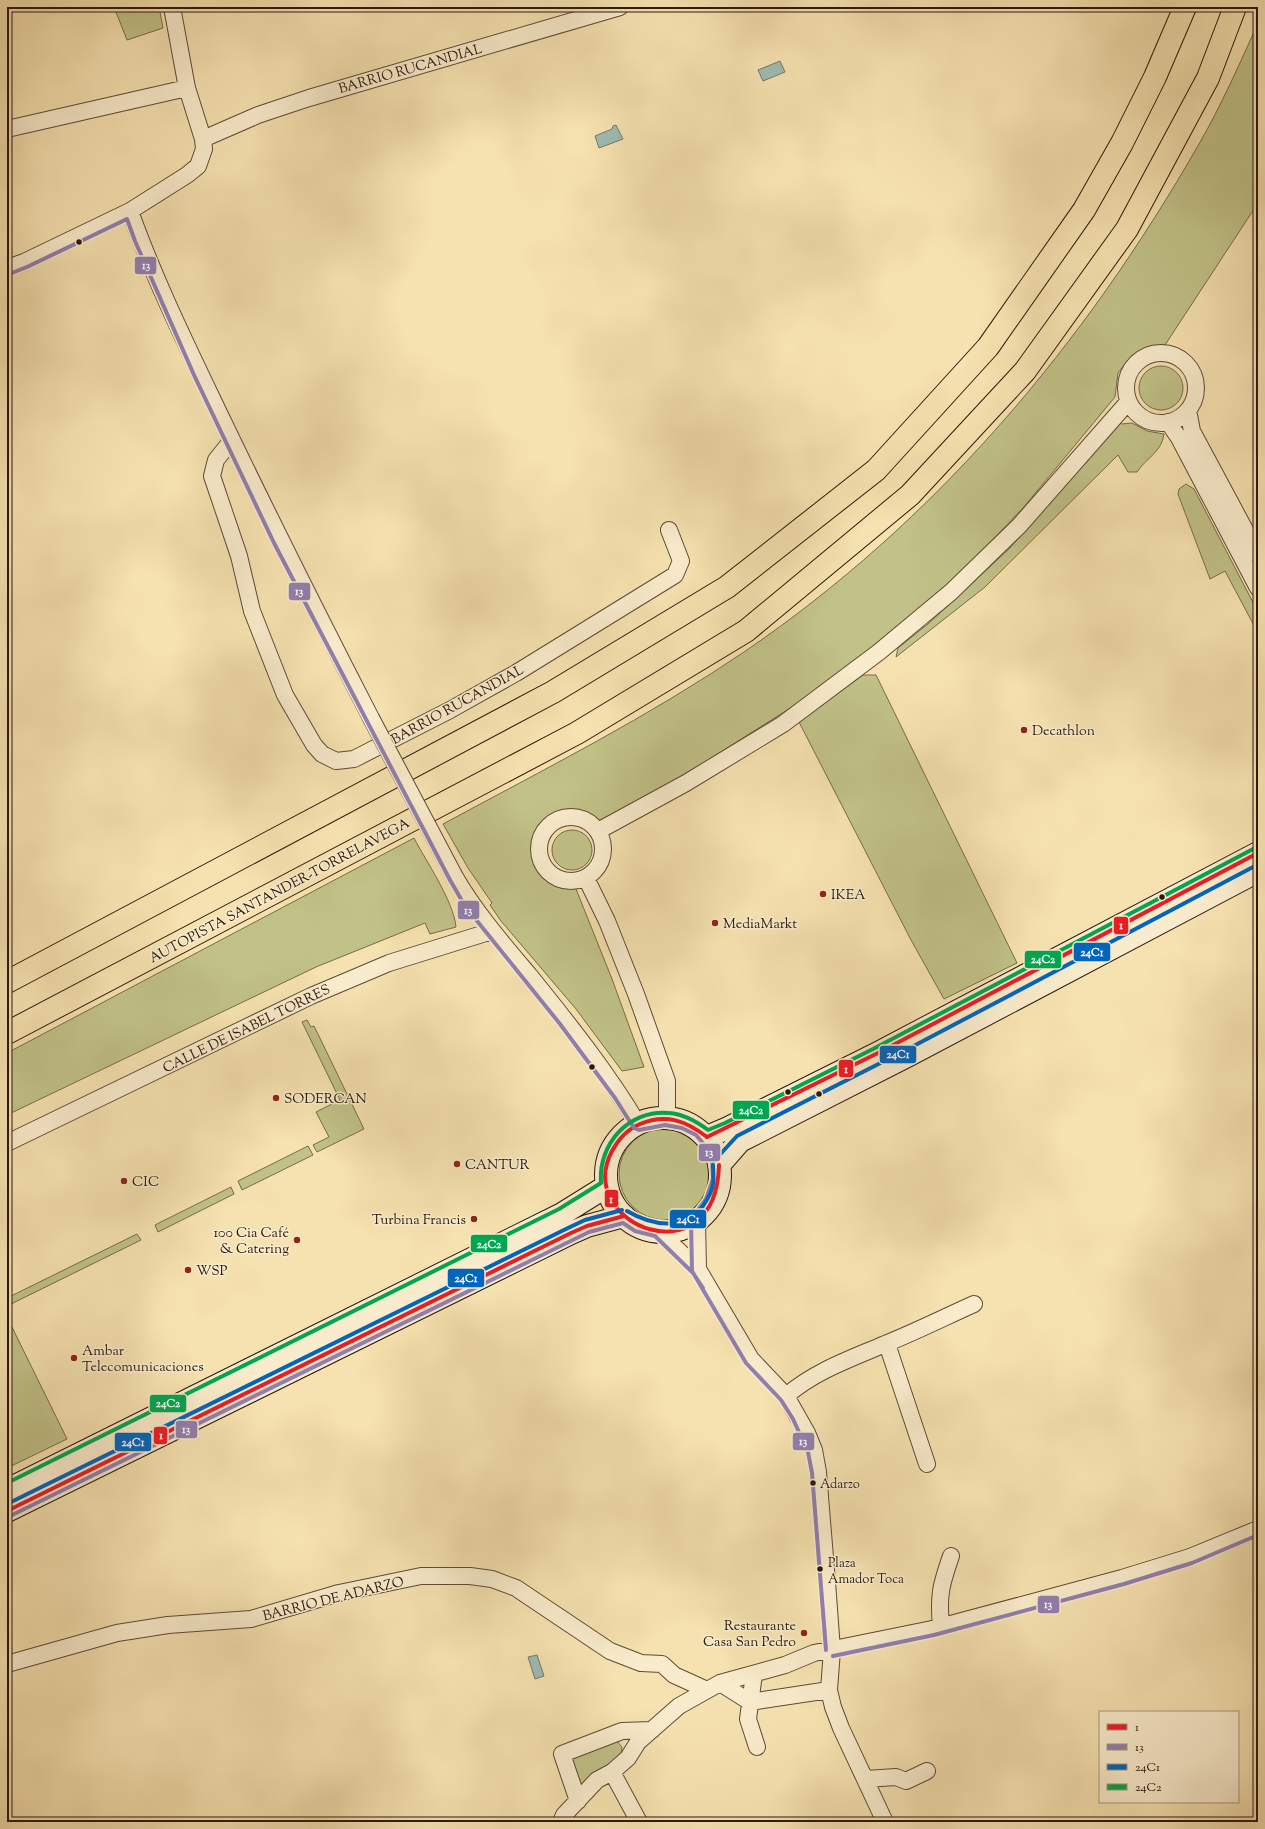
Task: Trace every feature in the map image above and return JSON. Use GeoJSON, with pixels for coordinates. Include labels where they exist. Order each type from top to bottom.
{"type":"FeatureCollection","features":[{"type":"Feature","properties":{"kind":"highway"},"geometry":{"type":"LineString","coordinates":[[1155,77],[1178,7]]}},
{"type":"Feature","properties":{"kind":"highway"},"geometry":{"type":"LineString","coordinates":[[7,982],[553,692],[727,587],[876,470],[988,347],[1084,210],[1122,143],[1155,77],[1185,7]]}},
{"type":"Feature","properties":{"kind":"highway","name":"AUTOPISTA SANTANDER-TORRELAVEGA"},"geometry":{"type":"LineString","coordinates":[[7,1033],[577,733],[746,632],[910,495],[1025,371],[1127,229],[1208,78],[1235,7]]}},
{"type":"Feature","properties":{"kind":"highway"},"geometry":{"type":"LineString","coordinates":[[1208,78],[1249,7]]}},
{"type":"Feature","properties":{"kind":"main road"},"geometry":{"type":"LineString","coordinates":[[707,1136],[728,1128],[878,1053],[1258,853]]}},
{"type":"Feature","properties":{"kind":"main road"},"geometry":{"type":"LineString","coordinates":[[719,1165],[740,1141],[747,1137],[909,1055],[1258,871]]}},
{"type":"Feature","properties":{"kind":"main road"},"geometry":{"type":"LineString","coordinates":[[667,1118],[687,1124],[707,1136],[719,1165],[719,1185],[708,1210],[697,1220],[682,1228],[658,1231],[638,1226],[624,1216],[611,1198],[606,1186],[608,1162],[612,1150],[624,1133],[638,1124],[649,1120],[667,1118]]}},
{"type":"Feature","properties":{"kind":"main road"},"geometry":{"type":"LineString","coordinates":[[7,1490],[562,1214],[606,1186]]}},
{"type":"Feature","properties":{"kind":"main road"},"geometry":{"type":"LineString","coordinates":[[7,1511],[571,1233],[587,1226],[624,1216]]}},
{"type":"Feature","properties":{"kind":"street"},"geometry":{"type":"LineString","coordinates":[[7,268],[24,262],[130,211],[187,175],[198,166],[204,149],[203,139],[187,88],[172,7]]}},
{"type":"Feature","properties":{"kind":"street","name":"BARRIO RUCANDIAL"},"geometry":{"type":"LineString","coordinates":[[203,139],[258,115],[308,98],[620,7]]}},
{"type":"Feature","properties":{"kind":"street"},"geometry":{"type":"LineString","coordinates":[[7,129],[187,88]]}},
{"type":"Feature","properties":{"kind":"street"},"geometry":{"type":"LineString","coordinates":[[130,211],[146,253],[280,540],[371,718],[455,877],[470,903],[565,1020],[620,1095],[638,1124]]}},
{"type":"Feature","properties":{"kind":"street"},"geometry":{"type":"LineString","coordinates":[[1166,353],[1183,361],[1194,376],[1195,393],[1188,410],[1179,417],[1168,422],[1158,423],[1142,418],[1134,411],[1128,402],[1126,383],[1133,366],[1148,355],[1166,353]]}},
{"type":"Feature","properties":{"kind":"street"},"geometry":{"type":"LineString","coordinates":[[598,831],[686,783],[783,724],[879,652],[951,592],[1019,526],[1128,402]]}},
{"type":"Feature","properties":{"kind":"street"},"geometry":{"type":"LineString","coordinates":[[1188,410],[1192,431],[1258,554]]}},
{"type":"Feature","properties":{"kind":"street"},"geometry":{"type":"LineString","coordinates":[[1168,422],[1175,431],[1258,588]]}},
{"type":"Feature","properties":{"kind":"street","name":"BARRIO RUCANDIAL"},"geometry":{"type":"LineString","coordinates":[[232,440],[216,460],[212,476],[240,556],[252,611],[285,695],[314,745],[322,754],[336,761],[354,759],[404,735],[516,673],[675,575],[681,561],[669,530]]}},
{"type":"Feature","properties":{"kind":"street"},"geometry":{"type":"LineString","coordinates":[[568,817],[585,820],[598,831],[603,841],[604,852],[601,862],[595,872],[586,878],[569,882],[553,876],[542,863],[539,846],[541,838],[552,824],[568,817]]}},
{"type":"Feature","properties":{"kind":"street"},"geometry":{"type":"LineString","coordinates":[[586,878],[607,921],[636,994],[667,1081],[667,1118]]}},
{"type":"Feature","properties":{"kind":"street","name":"CALLE DE ISABEL TORRES"},"geometry":{"type":"LineString","coordinates":[[7,1144],[311,996],[388,963],[492,931]]}},
{"type":"Feature","properties":{"kind":"street"},"geometry":{"type":"LineString","coordinates":[[697,1220],[698,1269]]}},
{"type":"Feature","properties":{"kind":"street"},"geometry":{"type":"LineString","coordinates":[[658,1231],[698,1269],[751,1359],[786,1396],[807,1433],[814,1450],[818,1472],[832,1650],[829,1690],[838,1721],[885,1822]]}},
{"type":"Feature","properties":{"kind":"street"},"geometry":{"type":"LineString","coordinates":[[786,1396],[802,1382],[825,1369],[887,1344],[974,1304]]}},
{"type":"Feature","properties":{"kind":"street"},"geometry":{"type":"LineString","coordinates":[[887,1344],[927,1464]]}},
{"type":"Feature","properties":{"kind":"street"},"geometry":{"type":"LineString","coordinates":[[561,1822],[597,1780],[612,1772],[628,1758],[638,1742],[679,1706],[713,1686],[785,1665],[814,1653],[942,1627],[1167,1565],[1258,1529]]}},
{"type":"Feature","properties":{"kind":"street"},"geometry":{"type":"LineString","coordinates":[[942,1627],[939,1605],[941,1586],[951,1556]]}},
{"type":"Feature","properties":{"kind":"street","name":"BARRIO DE ADARZO"},"geometry":{"type":"LineString","coordinates":[[7,1664],[117,1633],[168,1625],[251,1619],[339,1593],[421,1576],[470,1576],[492,1579],[516,1588],[610,1651],[641,1663],[662,1664],[674,1675],[713,1686],[750,1702]]}},
{"type":"Feature","properties":{"kind":"street"},"geometry":{"type":"LineString","coordinates":[[754,1674],[748,1719],[757,1747]]}},
{"type":"Feature","properties":{"kind":"street"},"geometry":{"type":"LineString","coordinates":[[750,1702],[829,1690]]}},
{"type":"Feature","properties":{"kind":"street"},"geometry":{"type":"LineString","coordinates":[[578,1801],[562,1754],[622,1731],[652,1730]]}},
{"type":"Feature","properties":{"kind":"street"},"geometry":{"type":"LineString","coordinates":[[866,1779],[896,1777],[906,1781],[927,1771]]}},
{"type":"Feature","properties":{"kind":"street"},"geometry":{"type":"LineString","coordinates":[[612,1772],[639,1822]]}},
{"type":"Feature","properties":{"kind":"green space"},"geometry":{"type":"Polygon","coordinates":[[[114,7],[159,7],[163,28],[127,40],[114,7]]]}},
{"type":"Feature","properties":{"kind":"green space"},"geometry":{"type":"Polygon","coordinates":[[[1258,23],[1258,203],[1165,345],[1132,355],[1118,373],[1115,397],[1023,508],[952,582],[923,607],[839,673],[795,705],[675,781],[601,823],[582,815],[570,813],[558,816],[548,821],[540,829],[535,839],[533,849],[534,860],[539,871],[547,880],[576,889],[612,979],[644,1067],[622,1071],[576,1009],[501,921],[490,905],[492,903],[468,868],[443,824],[558,763],[671,699],[744,652],[814,601],[880,546],[942,487],[1000,424],[1055,359],[1106,290],[1154,218],[1207,130],[1223,100],[1258,23]]]}},
{"type":"Feature","properties":{"kind":"green space"},"geometry":{"type":"Polygon","coordinates":[[[1157,366],[1165,366],[1177,372],[1183,384],[1183,392],[1177,404],[1165,410],[1157,410],[1145,404],[1139,392],[1139,384],[1145,372],[1157,366]]]}},
{"type":"Feature","properties":{"kind":"green space"},"geometry":{"type":"Polygon","coordinates":[[[1119,422],[1122,424],[1132,423],[1147,431],[1164,434],[1163,440],[1157,450],[1137,472],[1128,472],[1118,455],[985,587],[896,657],[898,648],[928,624],[1010,548],[1119,422]]]}},
{"type":"Feature","properties":{"kind":"green space"},"geometry":{"type":"Polygon","coordinates":[[[1186,484],[1194,489],[1258,612],[1258,633],[1225,571],[1210,579],[1178,494],[1179,489],[1186,484]]]}},
{"type":"Feature","properties":{"kind":"green space"},"geometry":{"type":"Polygon","coordinates":[[[863,675],[876,675],[1017,963],[944,999],[911,940],[799,722],[863,675]]]}},
{"type":"Feature","properties":{"kind":"green space"},"geometry":{"type":"Polygon","coordinates":[[[576,830],[583,833],[589,839],[592,850],[591,858],[583,867],[576,870],[568,870],[561,867],[553,858],[552,846],[555,839],[564,831],[576,830]]]}},
{"type":"Feature","properties":{"kind":"green space"},"geometry":{"type":"Polygon","coordinates":[[[414,838],[445,894],[454,917],[456,927],[430,934],[425,923],[316,967],[7,1115],[7,1053],[414,838]]]}},
{"type":"Feature","properties":{"kind":"green space"},"geometry":{"type":"Polygon","coordinates":[[[307,1020],[311,1027],[314,1026],[364,1129],[317,1152],[313,1145],[329,1137],[316,1112],[340,1100],[302,1022],[307,1020]]]}},
{"type":"Feature","properties":{"kind":"green space"},"geometry":{"type":"Polygon","coordinates":[[[665,1128],[682,1132],[697,1142],[707,1157],[711,1174],[707,1191],[697,1206],[682,1216],[665,1220],[648,1216],[633,1206],[623,1191],[619,1174],[623,1157],[633,1142],[648,1132],[665,1128]]]}},
{"type":"Feature","properties":{"kind":"green space"},"geometry":{"type":"Polygon","coordinates":[[[308,1146],[313,1155],[242,1190],[238,1181],[308,1146]]]}},
{"type":"Feature","properties":{"kind":"green space"},"geometry":{"type":"Polygon","coordinates":[[[231,1187],[234,1194],[158,1232],[155,1225],[231,1187]]]}},
{"type":"Feature","properties":{"kind":"green space"},"geometry":{"type":"Polygon","coordinates":[[[137,1234],[141,1240],[9,1305],[7,1298],[137,1234]]]}},
{"type":"Feature","properties":{"kind":"green space"},"geometry":{"type":"Polygon","coordinates":[[[9,1321],[67,1439],[7,1468],[7,1322],[9,1321]]]}},
{"type":"Feature","properties":{"kind":"green space"},"geometry":{"type":"Polygon","coordinates":[[[616,1740],[622,1747],[621,1756],[577,1789],[568,1759],[616,1740]]]}},
{"type":"Feature","properties":{"kind":"water"},"geometry":{"type":"Polygon","coordinates":[[[780,61],[785,72],[763,81],[758,70],[780,61]]]}},
{"type":"Feature","properties":{"kind":"water"},"geometry":{"type":"Polygon","coordinates":[[[616,125],[623,139],[599,148],[595,136],[612,129],[613,126],[616,125]]]}},
{"type":"Feature","properties":{"kind":"water"},"geometry":{"type":"Polygon","coordinates":[[[537,1655],[544,1676],[535,1679],[528,1657],[537,1655]]]}},
{"type":"Feature","properties":{"kind":"transit line","name":"13"},"geometry":{"type":"LineString","coordinates":[[9,274],[27,267],[127,219],[135,241],[194,375],[274,543],[465,906],[560,1024],[615,1098],[634,1128],[639,1130],[665,1125],[682,1128],[696,1135],[708,1149],[712,1159],[713,1179],[706,1199],[691,1219],[692,1271],[746,1363],[781,1400],[793,1419],[808,1452],[812,1473],[826,1650]]}},
{"type":"Feature","properties":{"kind":"transit line","name":"24C2"},"geometry":{"type":"LineString","coordinates":[[7,1483],[559,1209],[601,1183],[601,1169],[605,1155],[619,1132],[629,1123],[654,1113],[669,1113],[690,1118],[708,1130],[725,1123],[875,1048],[1255,848]]}},
{"type":"Feature","properties":{"kind":"transit line","name":"1"},"geometry":{"type":"LineString","coordinates":[[707,1137],[878,1053],[1258,853]]}},
{"type":"Feature","properties":{"kind":"transit line","name":"24C1"},"geometry":{"type":"LineString","coordinates":[[714,1161],[737,1136],[906,1050],[1255,866]]}},
{"type":"Feature","properties":{"kind":"transit line","name":"1"},"geometry":{"type":"LineString","coordinates":[[707,1137],[683,1123],[667,1119],[649,1121],[631,1129],[620,1139],[612,1151],[605,1178],[612,1201],[628,1219],[650,1229],[674,1231],[696,1222],[712,1201],[719,1165]]}},
{"type":"Feature","properties":{"kind":"transit line","name":"24C1"},"geometry":{"type":"LineString","coordinates":[[627,1211],[646,1220],[667,1224],[686,1220],[703,1206],[712,1190],[713,1165]]}},
{"type":"Feature","properties":{"kind":"transit line","name":"24C1"},"geometry":{"type":"LineString","coordinates":[[7,1504],[568,1228],[585,1220],[622,1210]]}},
{"type":"Feature","properties":{"kind":"transit line","name":"1"},"geometry":{"type":"LineString","coordinates":[[7,1511],[571,1233],[587,1226],[624,1216]]}},
{"type":"Feature","properties":{"kind":"transit line","name":"13"},"geometry":{"type":"LineString","coordinates":[[10,1516],[589,1232],[623,1223],[635,1231],[655,1236],[693,1273],[703,1288]]}},
{"type":"Feature","properties":{"kind":"transit line","name":"13"},"geometry":{"type":"LineString","coordinates":[[833,1656],[934,1635],[1124,1584],[1192,1563],[1258,1535]]}},
{"type":"Feature","properties":{"kind":"place","name":"Decathlon"},"geometry":{"type":"Point","coordinates":[1024,730]}},
{"type":"Feature","properties":{"kind":"place","name":"IKEA"},"geometry":{"type":"Point","coordinates":[823,894]}},
{"type":"Feature","properties":{"kind":"place","name":"MediaMarkt"},"geometry":{"type":"Point","coordinates":[715,923]}},
{"type":"Feature","properties":{"kind":"place","name":"SODERCAN"},"geometry":{"type":"Point","coordinates":[276,1098]}},
{"type":"Feature","properties":{"kind":"place","name":"CANTUR"},"geometry":{"type":"Point","coordinates":[457,1164]}},
{"type":"Feature","properties":{"kind":"place","name":"CIC"},"geometry":{"type":"Point","coordinates":[124,1181]}},
{"type":"Feature","properties":{"kind":"place","name":"Turbina Francis"},"geometry":{"type":"Point","coordinates":[474,1219]}},
{"type":"Feature","properties":{"kind":"place","name":"100 Cia Café & Catering"},"geometry":{"type":"Point","coordinates":[297,1240]}},
{"type":"Feature","properties":{"kind":"place","name":"WSP"},"geometry":{"type":"Point","coordinates":[188,1270]}},
{"type":"Feature","properties":{"kind":"place","name":"Ambar Telecomunicaciones"},"geometry":{"type":"Point","coordinates":[74,1358]}},
{"type":"Feature","properties":{"kind":"place","name":"Adarzo"},"geometry":{"type":"Point","coordinates":[813,1483]}},
{"type":"Feature","properties":{"kind":"place","name":"Plaza Amador Toca"},"geometry":{"type":"Point","coordinates":[820,1569]}},
{"type":"Feature","properties":{"kind":"place","name":"Restaurante Casa San Pedro"},"geometry":{"type":"Point","coordinates":[804,1633]}}]}
